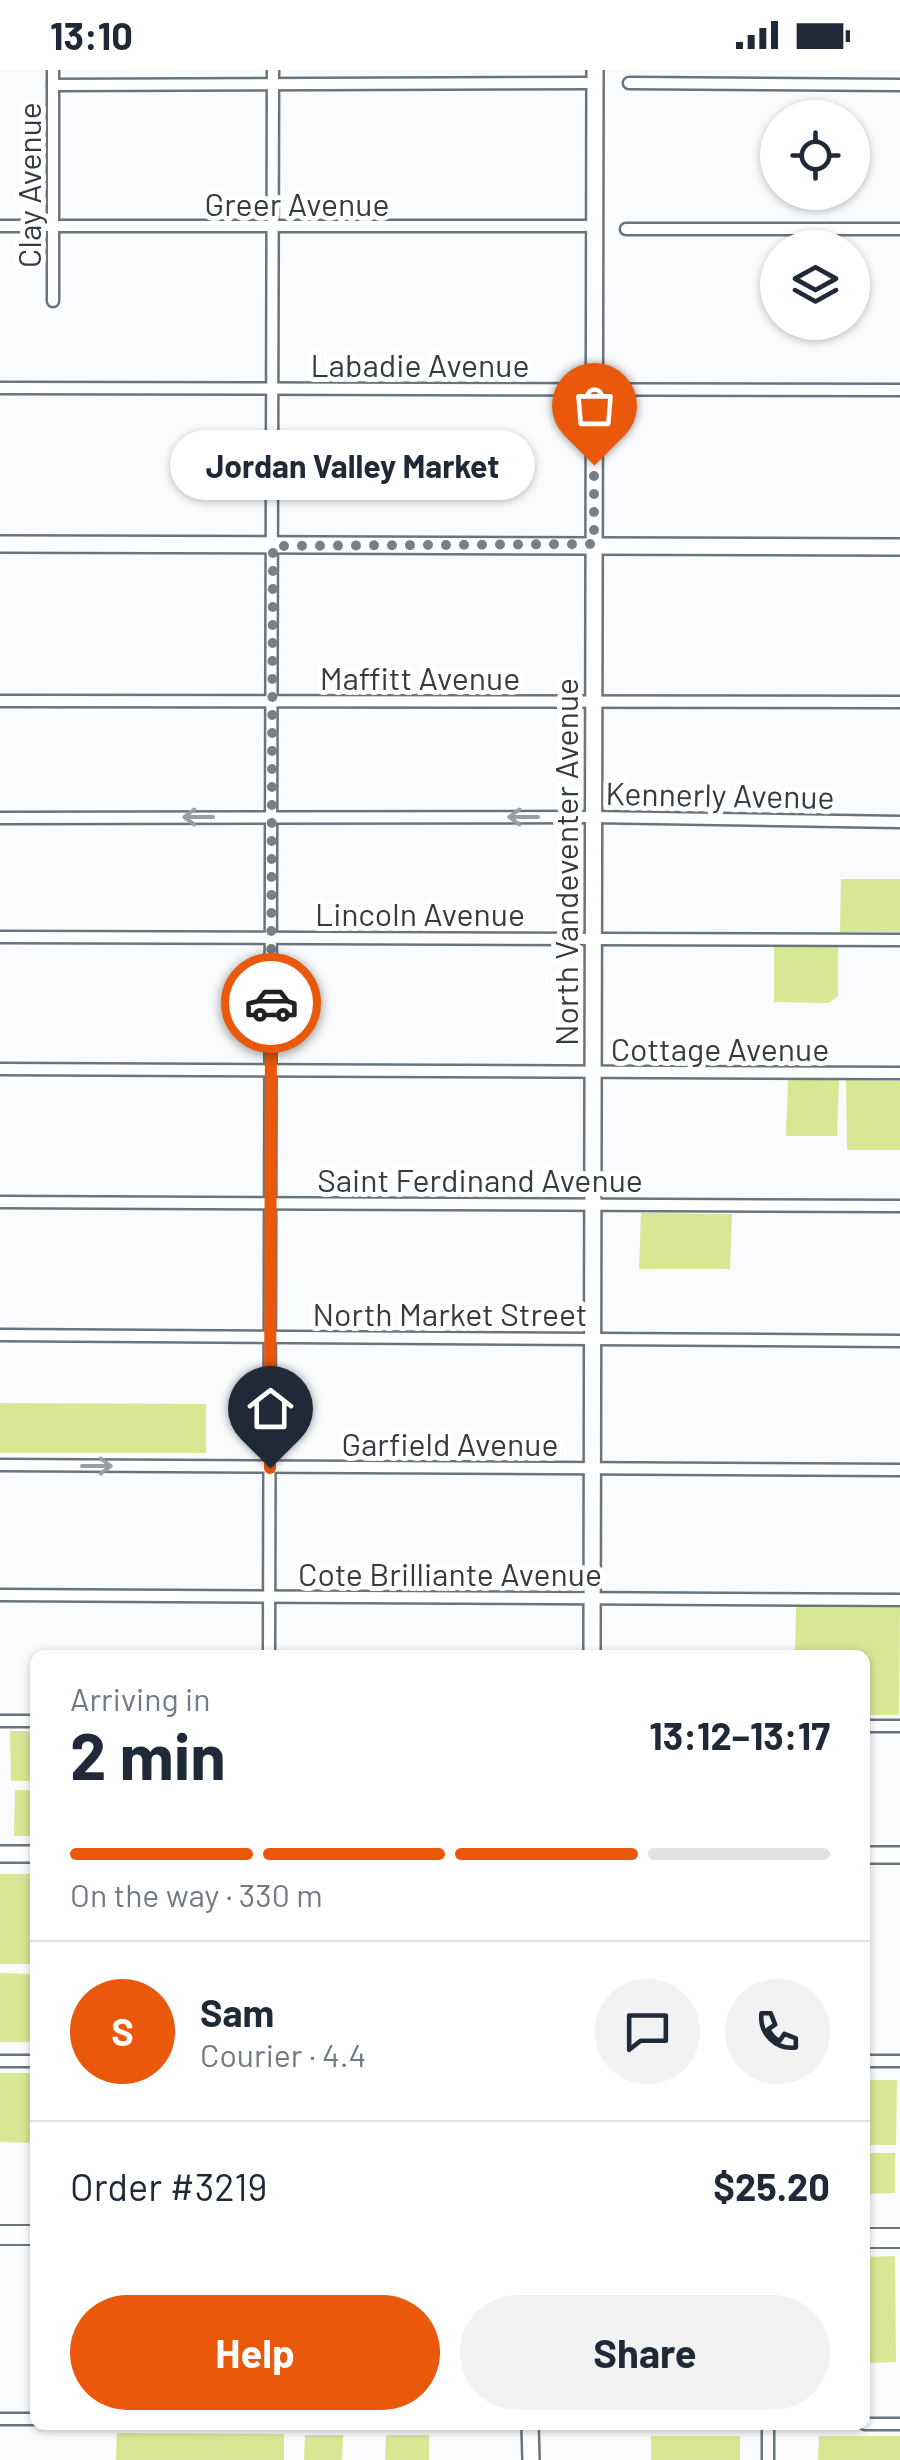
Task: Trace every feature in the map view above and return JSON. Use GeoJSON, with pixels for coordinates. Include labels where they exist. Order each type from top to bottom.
{"type":"FeatureCollection","features":[{"type":"Feature","properties":{"kind":"main road","name":"North Vandeventer Avenue"},"geometry":{"type":"LineString","coordinates":[[592,1650],[595,77]]}},
{"type":"Feature","properties":{"kind":"main road"},"geometry":{"type":"LineString","coordinates":[[0,544],[900,547]]}},
{"type":"Feature","properties":{"kind":"main road"},"geometry":{"type":"LineString","coordinates":[[0,1854],[30,1854]]}},
{"type":"Feature","properties":{"kind":"main road"},"geometry":{"type":"LineString","coordinates":[[870,1855],[900,1855]]}},
{"type":"Feature","properties":{"kind":"main road"},"geometry":{"type":"LineString","coordinates":[[0,2234],[30,2235]]}},
{"type":"Feature","properties":{"kind":"main road"},"geometry":{"type":"LineString","coordinates":[[870,2238],[900,2238]]}},
{"type":"Feature","properties":{"kind":"main road"},"geometry":{"type":"LineString","coordinates":[[530,2430],[531,2460]]}},
{"type":"Feature","properties":{"kind":"street","name":"Clay Avenue"},"geometry":{"type":"LineString","coordinates":[[53,70],[53,301]]}},
{"type":"Feature","properties":{"kind":"street"},"geometry":{"type":"LineString","coordinates":[[269,1650],[273,70]]}},
{"type":"Feature","properties":{"kind":"street"},"geometry":{"type":"LineString","coordinates":[[53,85],[595,77]]}},
{"type":"Feature","properties":{"kind":"street"},"geometry":{"type":"LineString","coordinates":[[629,84],[900,85]]}},
{"type":"Feature","properties":{"kind":"street","name":"Greer Avenue"},"geometry":{"type":"LineString","coordinates":[[0,226],[595,226]]}},
{"type":"Feature","properties":{"kind":"street"},"geometry":{"type":"LineString","coordinates":[[626,228],[900,229]]}},
{"type":"Feature","properties":{"kind":"street","name":"Labadie Avenue"},"geometry":{"type":"LineString","coordinates":[[0,388],[900,390]]}},
{"type":"Feature","properties":{"kind":"street","name":"Maffitt Avenue"},"geometry":{"type":"LineString","coordinates":[[0,701],[900,702]]}},
{"type":"Feature","properties":{"kind":"street","name":"Kennerly Avenue"},"geometry":{"type":"LineString","coordinates":[[0,818],[593,817],[900,822]]}},
{"type":"Feature","properties":{"kind":"street","name":"Lincoln Avenue"},"geometry":{"type":"LineString","coordinates":[[0,937],[900,940]]}},
{"type":"Feature","properties":{"kind":"street","name":"Cottage Avenue"},"geometry":{"type":"LineString","coordinates":[[0,1070],[900,1074]]}},
{"type":"Feature","properties":{"kind":"street","name":"Saint Ferdinand Avenue"},"geometry":{"type":"LineString","coordinates":[[0,1202],[900,1206]]}},
{"type":"Feature","properties":{"kind":"street","name":"North Market Street"},"geometry":{"type":"LineString","coordinates":[[0,1335],[900,1341]]}},
{"type":"Feature","properties":{"kind":"street","name":"Garfield Avenue"},"geometry":{"type":"LineString","coordinates":[[0,1465],[900,1470]]}},
{"type":"Feature","properties":{"kind":"street","name":"Cote Brilliante Avenue"},"geometry":{"type":"LineString","coordinates":[[0,1595],[900,1600]]}},
{"type":"Feature","properties":{"kind":"street"},"geometry":{"type":"LineString","coordinates":[[0,1721],[30,1721]]}},
{"type":"Feature","properties":{"kind":"street"},"geometry":{"type":"LineString","coordinates":[[870,1726],[900,1726]]}},
{"type":"Feature","properties":{"kind":"street"},"geometry":{"type":"LineString","coordinates":[[0,2061],[30,2061]]}},
{"type":"Feature","properties":{"kind":"street"},"geometry":{"type":"LineString","coordinates":[[870,2061],[900,2061]]}},
{"type":"Feature","properties":{"kind":"street"},"geometry":{"type":"LineString","coordinates":[[0,2419],[30,2419]]}},
{"type":"Feature","properties":{"kind":"street"},"geometry":{"type":"LineString","coordinates":[[870,2424],[900,2424]]}},
{"type":"Feature","properties":{"kind":"street"},"geometry":{"type":"LineString","coordinates":[[768,2430],[768,2460]]}},
{"type":"Feature","properties":{"kind":"green space"},"geometry":{"type":"Polygon","coordinates":[[[841,879],[900,879],[900,932],[840,932],[841,879]]]}},
{"type":"Feature","properties":{"kind":"green space"},"geometry":{"type":"Polygon","coordinates":[[[774,947],[838,947],[838,996],[829,1003],[774,1002],[774,947]]]}},
{"type":"Feature","properties":{"kind":"green space"},"geometry":{"type":"Polygon","coordinates":[[[788,1080],[839,1080],[837,1136],[786,1136],[788,1080]]]}},
{"type":"Feature","properties":{"kind":"green space"},"geometry":{"type":"Polygon","coordinates":[[[846,1080],[900,1081],[900,1150],[847,1150],[846,1080]]]}},
{"type":"Feature","properties":{"kind":"green space"},"geometry":{"type":"Polygon","coordinates":[[[641,1213],[732,1214],[730,1269],[639,1269],[641,1213]]]}},
{"type":"Feature","properties":{"kind":"green space"},"geometry":{"type":"Polygon","coordinates":[[[0,1403],[206,1404],[206,1453],[0,1453],[0,1403]]]}},
{"type":"Feature","properties":{"kind":"green space"},"geometry":{"type":"Polygon","coordinates":[[[796,1607],[900,1608],[899,1715],[870,1715],[870,1650],[795,1650],[796,1607]]]}},
{"type":"Feature","properties":{"kind":"green space"},"geometry":{"type":"Polygon","coordinates":[[[10,1731],[30,1731],[30,1781],[11,1781],[10,1731]]]}},
{"type":"Feature","properties":{"kind":"green space"},"geometry":{"type":"Polygon","coordinates":[[[15,1790],[30,1790],[30,1836],[14,1836],[15,1790]]]}},
{"type":"Feature","properties":{"kind":"green space"},"geometry":{"type":"Polygon","coordinates":[[[0,1874],[30,1874],[30,1964],[0,1964],[0,1874]]]}},
{"type":"Feature","properties":{"kind":"green space"},"geometry":{"type":"Polygon","coordinates":[[[0,1973],[30,1974],[30,2042],[0,2042],[0,1973]]]}},
{"type":"Feature","properties":{"kind":"green space"},"geometry":{"type":"Polygon","coordinates":[[[0,2073],[30,2073],[30,2143],[0,2142],[0,2073]]]}},
{"type":"Feature","properties":{"kind":"green space"},"geometry":{"type":"Polygon","coordinates":[[[870,2080],[897,2080],[896,2145],[870,2145],[870,2080]]]}},
{"type":"Feature","properties":{"kind":"green space"},"geometry":{"type":"Polygon","coordinates":[[[870,2153],[895,2153],[895,2193],[870,2194],[870,2153]]]}},
{"type":"Feature","properties":{"kind":"green space"},"geometry":{"type":"Polygon","coordinates":[[[895,2256],[896,2362],[870,2363],[870,2257],[895,2256]]]}},
{"type":"Feature","properties":{"kind":"green space"},"geometry":{"type":"Polygon","coordinates":[[[117,2433],[284,2434],[284,2460],[116,2460],[117,2433]]]}},
{"type":"Feature","properties":{"kind":"green space"},"geometry":{"type":"Polygon","coordinates":[[[305,2435],[343,2435],[342,2460],[304,2460],[305,2435]]]}},
{"type":"Feature","properties":{"kind":"green space"},"geometry":{"type":"Polygon","coordinates":[[[386,2435],[429,2435],[429,2460],[385,2460],[386,2435]]]}},
{"type":"Feature","properties":{"kind":"green space"},"geometry":{"type":"Polygon","coordinates":[[[651,2436],[740,2436],[740,2460],[651,2460],[651,2436]]]}},
{"type":"Feature","properties":{"kind":"green space"},"geometry":{"type":"Polygon","coordinates":[[[819,2436],[900,2436],[900,2460],[818,2460],[819,2436]]]}},
{"type":"Feature","properties":{"kind":"way so far"},"geometry":{"type":"LineString","coordinates":[[271,1003],[273,546],[594,544],[594,465]]}},
{"type":"Feature","properties":{"kind":"place","name":"Jordan Valley Market"},"geometry":{"type":"Point","coordinates":[594,465]}},
{"type":"Feature","properties":{"kind":"route"},"geometry":{"type":"LineString","coordinates":[[270,1468],[271,1003]]}}]}
